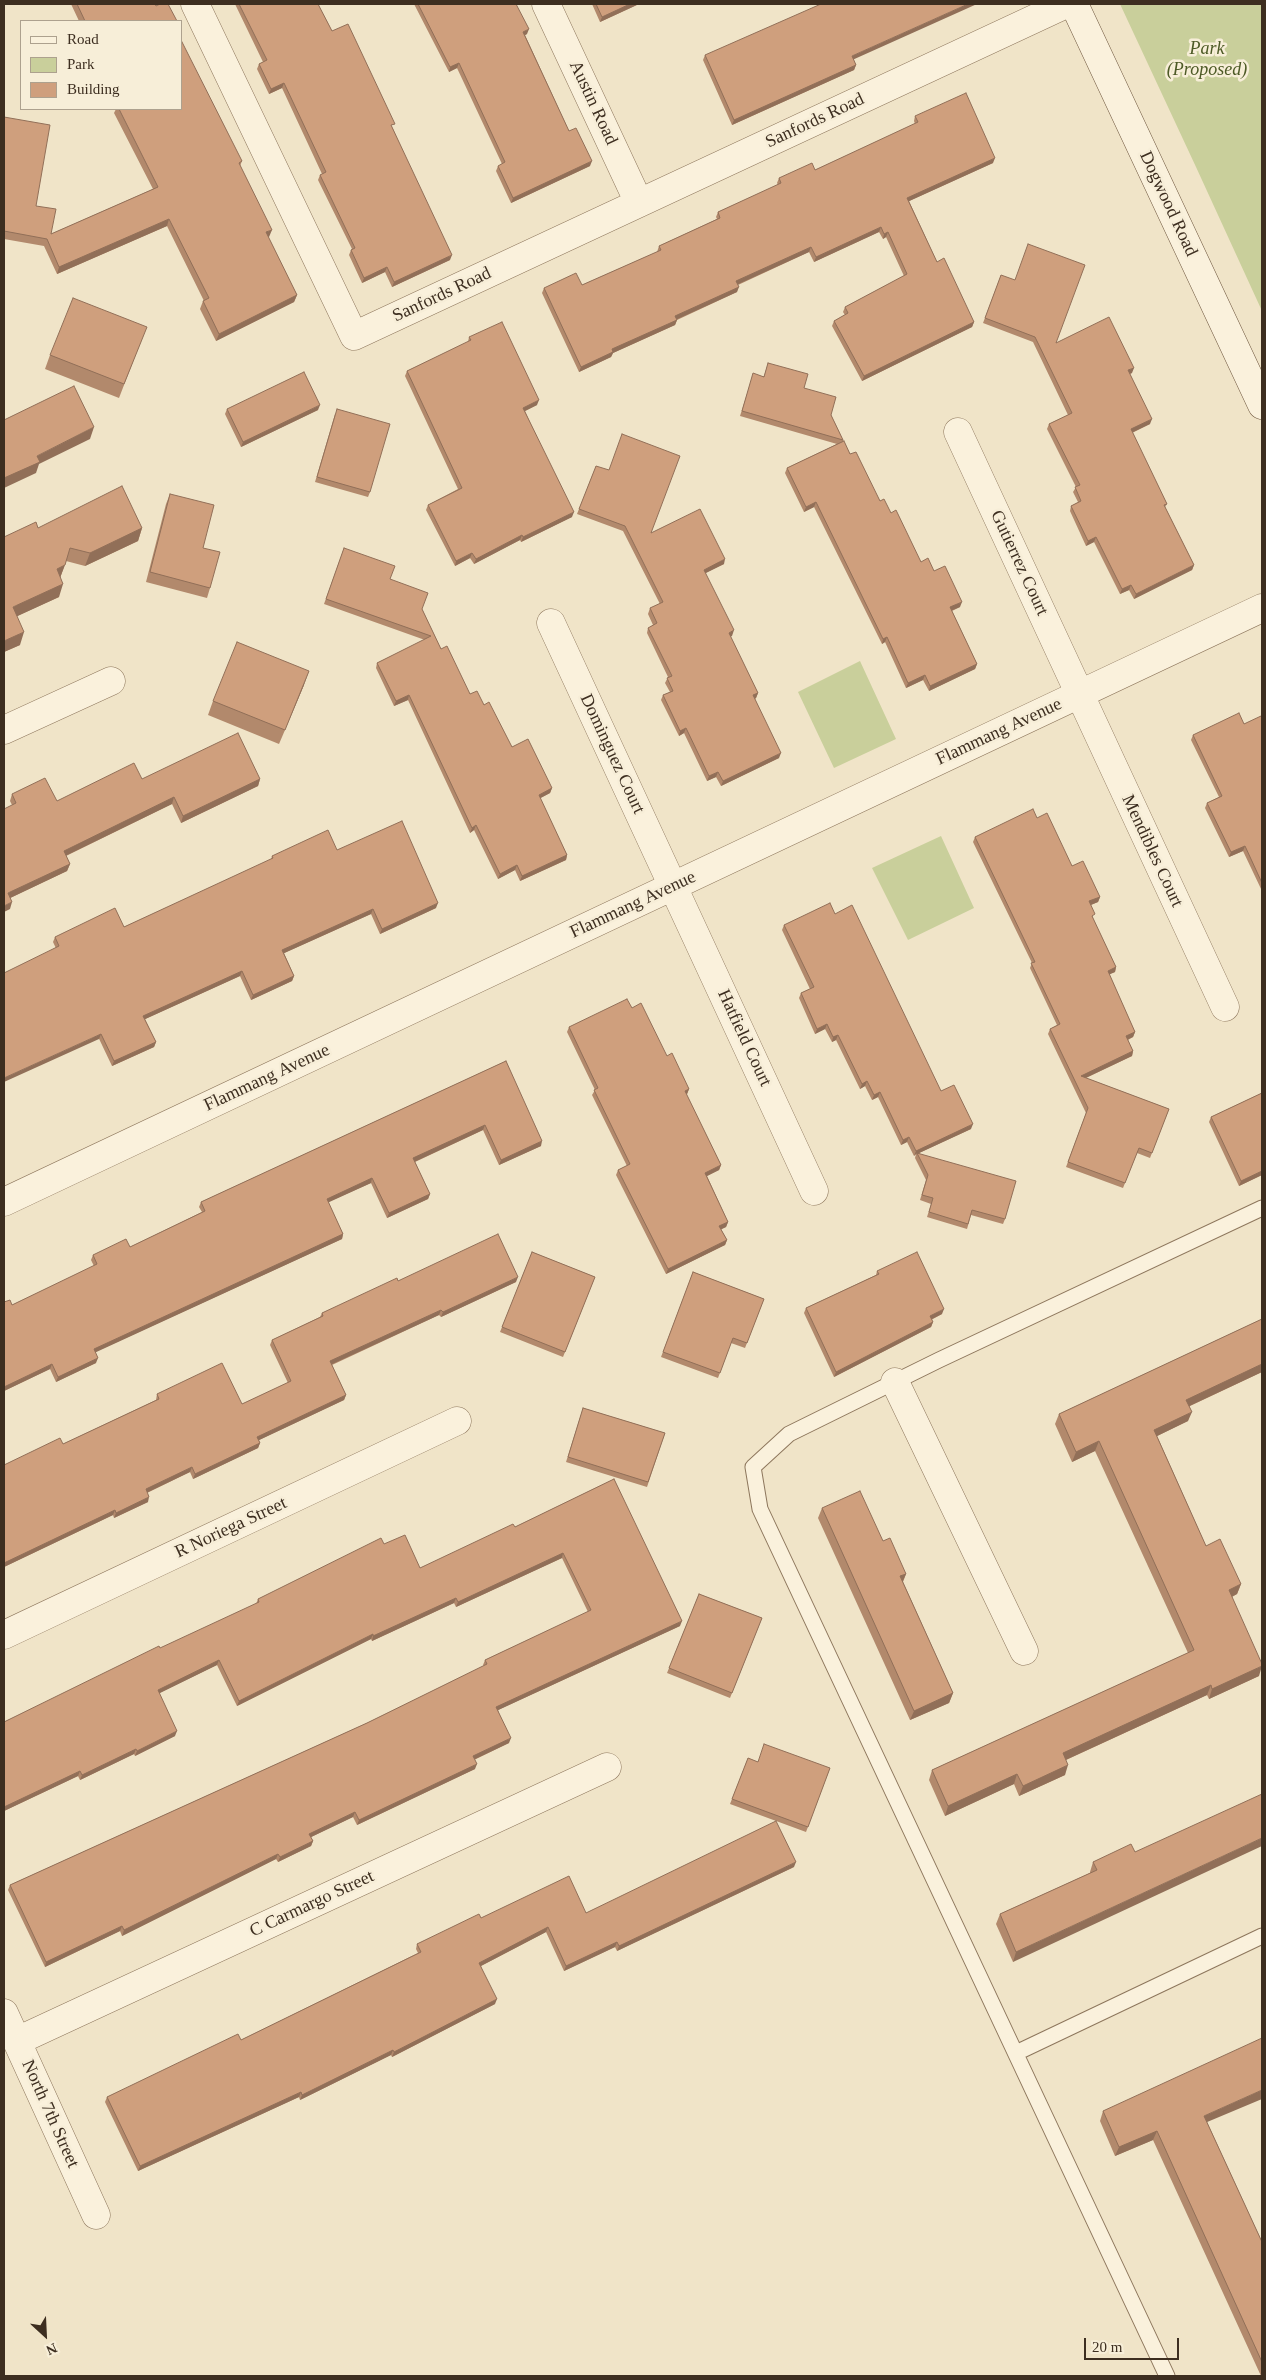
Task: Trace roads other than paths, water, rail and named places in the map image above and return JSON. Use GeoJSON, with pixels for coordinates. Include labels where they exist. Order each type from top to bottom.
{"type":"FeatureCollection","features":[{"type":"Feature","properties":{"kind":"street","name":"Sanfords Road"},"geometry":{"type":"LineString","coordinates":[[196,4],[354,336],[1066,4]]}},
{"type":"Feature","properties":{"kind":"street","name":"Austin Road"},"geometry":{"type":"LineString","coordinates":[[546,4],[639,203]]}},
{"type":"Feature","properties":{"kind":"street","name":"Dogwood Road"},"geometry":{"type":"LineString","coordinates":[[1074,4],[1262,405]]}},
{"type":"Feature","properties":{"kind":"street","name":"Gutierrez Court"},"geometry":{"type":"LineString","coordinates":[[958,432],[1080,694]]}},
{"type":"Feature","properties":{"kind":"street","name":"Flammang Avenue"},"geometry":{"type":"LineString","coordinates":[[4,1202],[1262,608]]}},
{"type":"Feature","properties":{"kind":"street","name":"Dominguez Court"},"geometry":{"type":"LineString","coordinates":[[551,623],[673,886]]}},
{"type":"Feature","properties":{"kind":"street"},"geometry":{"type":"LineString","coordinates":[[4,730],[111,681]]}},
{"type":"Feature","properties":{"kind":"street","name":"Mendibles Court"},"geometry":{"type":"LineString","coordinates":[[1080,694],[1225,1007]]}},
{"type":"Feature","properties":{"kind":"street","name":"Hatfield Court"},"geometry":{"type":"LineString","coordinates":[[673,886],[814,1190]]}},
{"type":"Feature","properties":{"kind":"street"},"geometry":{"type":"LineString","coordinates":[[895,1382],[1024,1651]]}},
{"type":"Feature","properties":{"kind":"street","name":"R Noriega Street"},"geometry":{"type":"LineString","coordinates":[[4,1635],[457,1421]]}},
{"type":"Feature","properties":{"kind":"street","name":"C Carmargo Street"},"geometry":{"type":"LineString","coordinates":[[18,2041],[607,1767]]}},
{"type":"Feature","properties":{"kind":"street","name":"North 7th Street"},"geometry":{"type":"LineString","coordinates":[[4,2013],[96,2215]]}},
{"type":"Feature","properties":{"kind":"lane"},"geometry":{"type":"LineString","coordinates":[[1167,2376],[760,1509],[753,1467],[789,1434],[1262,1208]]}},
{"type":"Feature","properties":{"kind":"lane"},"geometry":{"type":"LineString","coordinates":[[1016,2053],[1262,1936]]}},
{"type":"Feature","properties":{"kind":"park label","name":"Park (Proposed)"},"geometry":{"type":"Point","coordinates":[1207,59]}}]}
